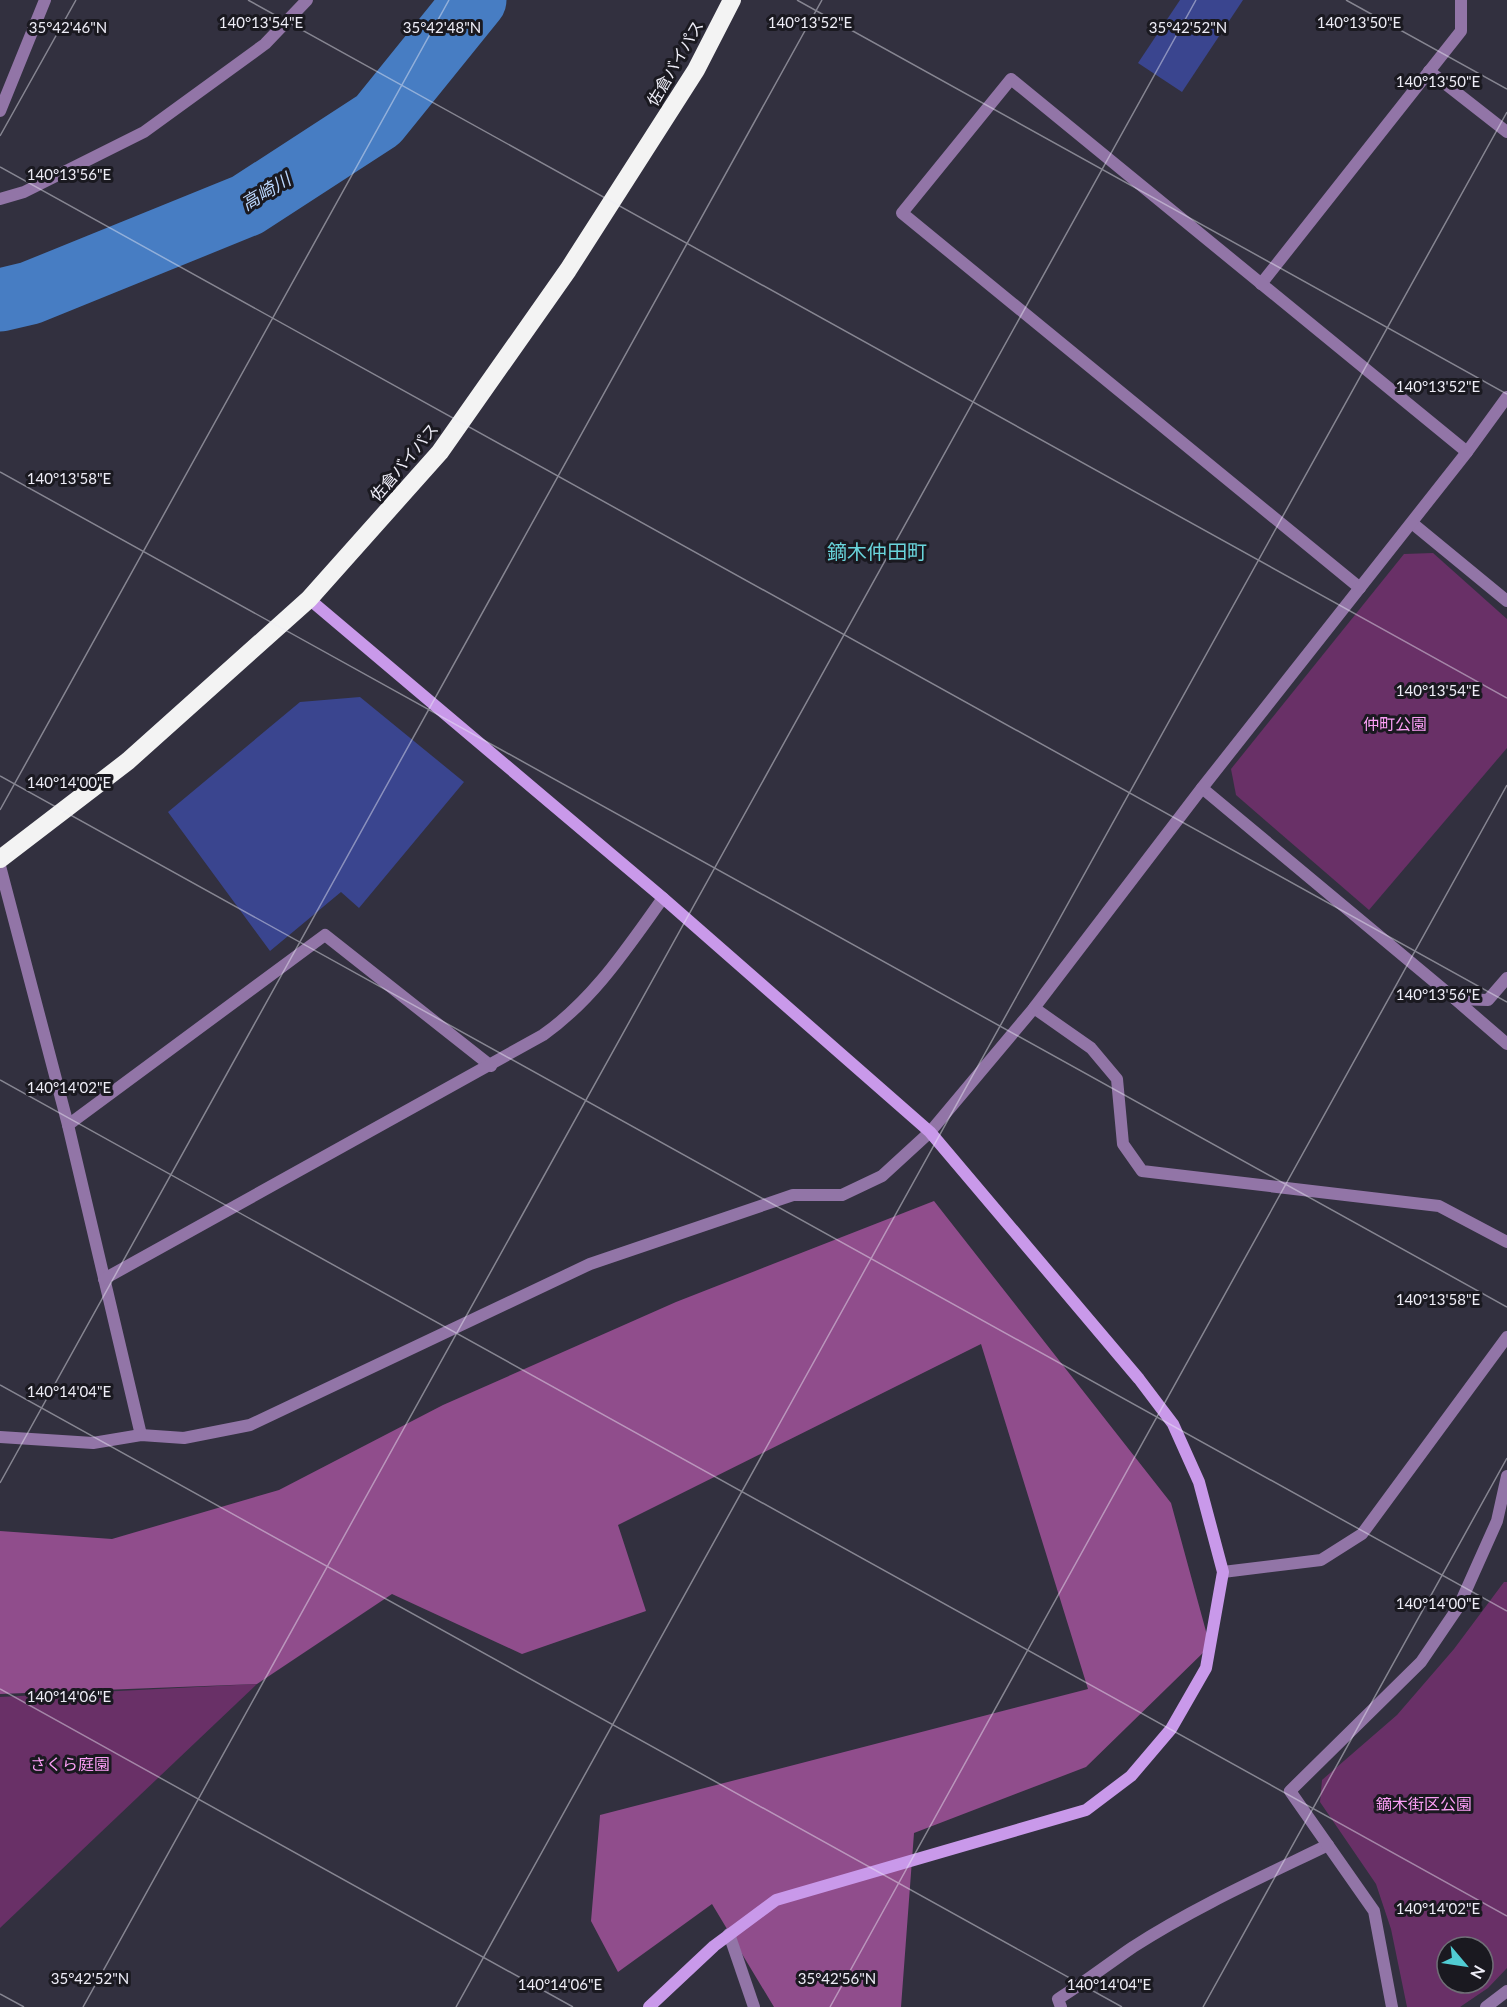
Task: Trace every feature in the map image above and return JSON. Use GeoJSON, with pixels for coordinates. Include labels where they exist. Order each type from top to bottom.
{"type":"FeatureCollection","features":[{"type":"Feature","properties":{"kind":"highway","name":"佐倉バイパス"},"geometry":{"type":"LineString","coordinates":[[0,858],[128,761],[309,599],[440,452],[541,309],[696,70],[732,0]]}},
{"type":"Feature","properties":{"kind":"street"},"geometry":{"type":"LineString","coordinates":[[0,111],[45,0]]}},
{"type":"Feature","properties":{"kind":"street"},"geometry":{"type":"LineString","coordinates":[[0,200],[24,192],[144,132],[265,44],[307,0]]}},
{"type":"Feature","properties":{"kind":"street"},"geometry":{"type":"LineString","coordinates":[[1261,284],[1461,31],[1461,0]]}},
{"type":"Feature","properties":{"kind":"street"},"geometry":{"type":"LineString","coordinates":[[1429,71],[1507,132]]}},
{"type":"Feature","properties":{"kind":"street"},"geometry":{"type":"LineString","coordinates":[[1360,588],[902,213],[1011,79],[1467,452]]}},
{"type":"Feature","properties":{"kind":"street"},"geometry":{"type":"LineString","coordinates":[[0,1437],[93,1443],[141,1435],[184,1438],[250,1425],[590,1264],[793,1195],[842,1195],[882,1176],[930,1132],[1034,1008],[1202,788],[1467,452],[1507,397]]}},
{"type":"Feature","properties":{"kind":"street"},"geometry":{"type":"LineString","coordinates":[[1412,522],[1507,601]]}},
{"type":"Feature","properties":{"kind":"street"},"geometry":{"type":"LineString","coordinates":[[309,599],[663,898],[930,1132],[1139,1379],[1173,1424],[1199,1482],[1223,1572],[1206,1668],[1171,1729],[1131,1776],[1086,1810],[776,1900],[729,1934],[649,2007]]}},
{"type":"Feature","properties":{"kind":"street"},"geometry":{"type":"LineString","coordinates":[[1202,788],[1507,1044]]}},
{"type":"Feature","properties":{"kind":"street"},"geometry":{"type":"LineString","coordinates":[[0,866],[68,1125],[141,1435]]}},
{"type":"Feature","properties":{"kind":"street"},"geometry":{"type":"LineString","coordinates":[[104,1279],[491,1066],[567,1018],[608,975],[663,898]]}},
{"type":"Feature","properties":{"kind":"street"},"geometry":{"type":"LineString","coordinates":[[68,1125],[325,935],[491,1066]]}},
{"type":"Feature","properties":{"kind":"street"},"geometry":{"type":"LineString","coordinates":[[1455,999],[1488,1000],[1507,978]]}},
{"type":"Feature","properties":{"kind":"street"},"geometry":{"type":"LineString","coordinates":[[1034,1008],[1091,1048],[1117,1079],[1123,1144],[1142,1171],[1438,1206],[1507,1242]]}},
{"type":"Feature","properties":{"kind":"street"},"geometry":{"type":"LineString","coordinates":[[1223,1572],[1322,1560],[1362,1534],[1507,1337]]}},
{"type":"Feature","properties":{"kind":"street"},"geometry":{"type":"LineString","coordinates":[[1392,2007],[1374,1911],[1290,1791],[1421,1662],[1440,1635],[1459,1606],[1497,1521],[1507,1476]]}},
{"type":"Feature","properties":{"kind":"street"},"geometry":{"type":"LineString","coordinates":[[1061,2007],[1058,1999],[1088,1981],[1133,1947],[1213,1901],[1328,1845]]}},
{"type":"Feature","properties":{"kind":"street"},"geometry":{"type":"LineString","coordinates":[[729,1934],[754,2007]]}},
{"type":"Feature","properties":{"kind":"street"},"geometry":{"type":"LineString","coordinates":[[1486,2007],[1507,1991]]}},
{"type":"Feature","properties":{"kind":"green space","name":"仲町公園"},"geometry":{"type":"Polygon","coordinates":[[[1433,553],[1507,619],[1507,748],[1369,910],[1236,795],[1231,769],[1404,554],[1433,553]]]}},
{"type":"Feature","properties":{"kind":"green space","name":"鏑木街区公園"},"geometry":{"type":"Polygon","coordinates":[[[1504,1582],[1507,1582],[1507,1968],[1495,1981],[1495,1935],[1435,1935],[1435,1995],[1478,1995],[1460,2007],[1407,2007],[1391,1929],[1376,1884],[1320,1802],[1322,1780],[1397,1715],[1454,1649],[1504,1582]]]}},
{"type":"Feature","properties":{"kind":"green space","name":"さくら庭園"},"geometry":{"type":"Polygon","coordinates":[[[257,1684],[0,1928],[0,1697],[257,1684]]]}},
{"type":"Feature","properties":{"kind":"shaded area"},"geometry":{"type":"Polygon","coordinates":[[[934,1201],[1171,1503],[1210,1646],[1086,1767],[914,1833],[901,2007],[774,2007],[712,1904],[618,1972],[591,1921],[600,1815],[1088,1689],[981,1344],[618,1525],[646,1611],[522,1654],[392,1594],[257,1684],[0,1694],[0,1531],[112,1539],[279,1490],[443,1405],[676,1302],[934,1201]]]}},
{"type":"Feature","properties":{"kind":"building"},"geometry":{"type":"Polygon","coordinates":[[[1180,0],[1243,0],[1182,92],[1138,63],[1180,0]]]}},
{"type":"Feature","properties":{"kind":"building"},"geometry":{"type":"Polygon","coordinates":[[[360,697],[464,782],[359,908],[341,892],[270,951],[168,812],[300,702],[360,697]]]}},
{"type":"Feature","properties":{"kind":"waterway","name":"高崎川"},"geometry":{"type":"LineString","coordinates":[[0,300],[30,293],[247,205],[378,120],[475,0]]}},
{"type":"Feature","properties":{"kind":"district","name":"鏑木仲田町"},"geometry":{"type":"Point","coordinates":[877,552]}}]}
